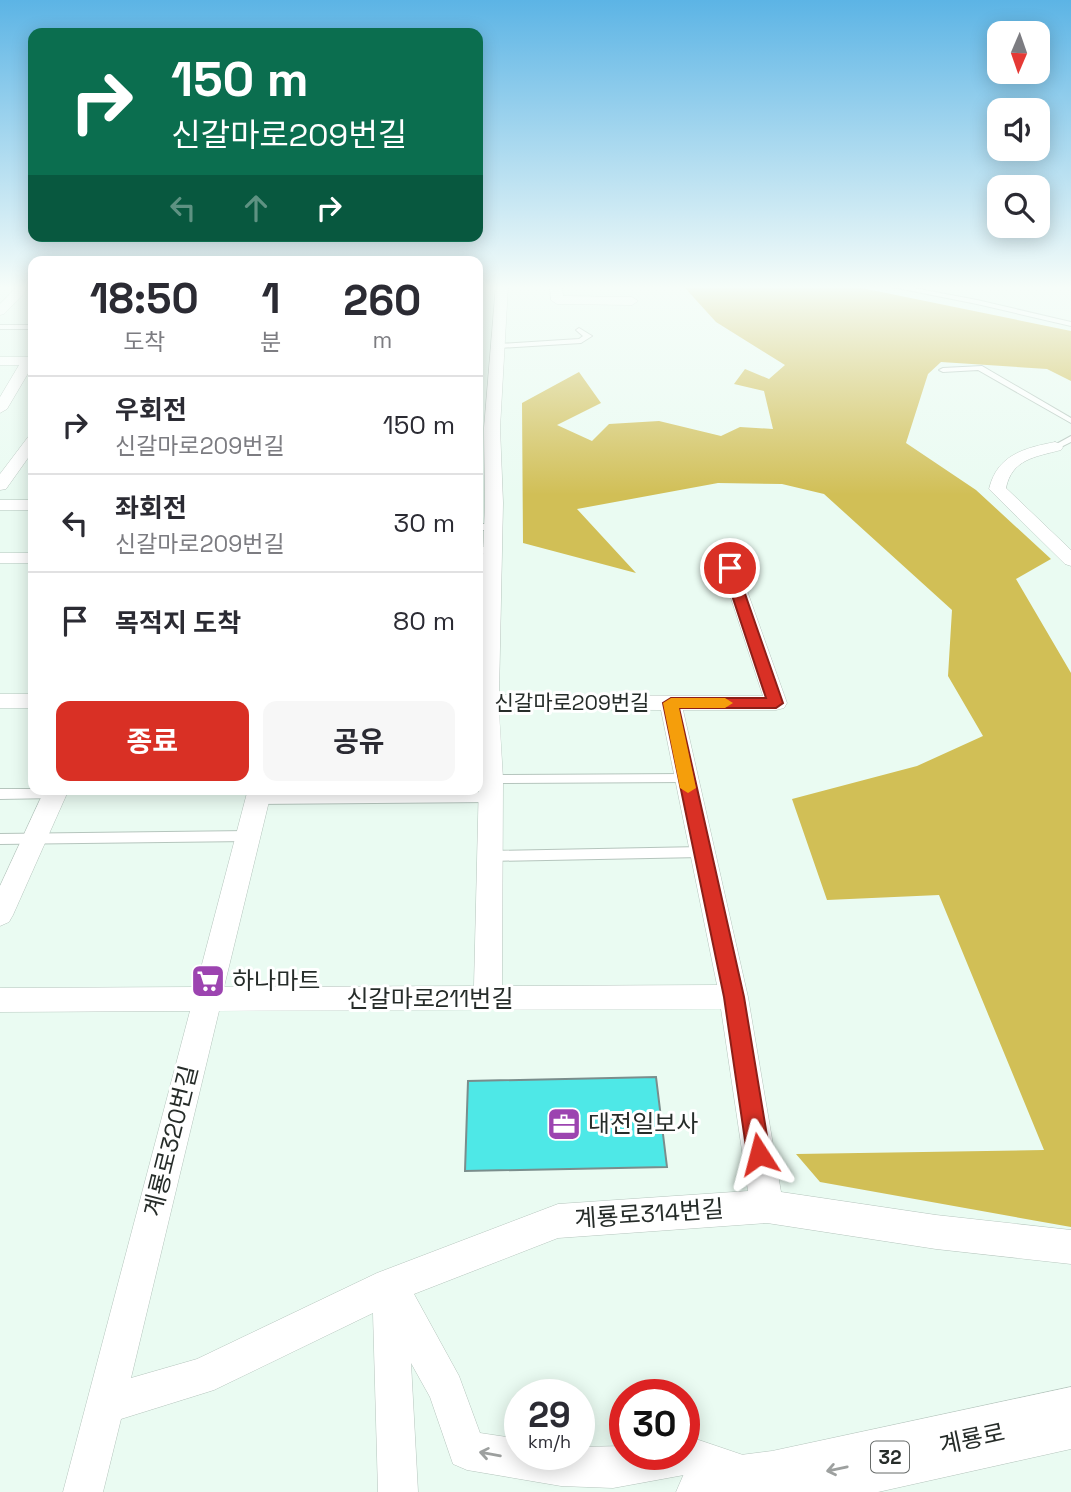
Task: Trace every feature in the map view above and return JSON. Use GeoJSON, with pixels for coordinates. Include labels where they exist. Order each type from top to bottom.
{"type":"FeatureCollection","features":[{"type":"Feature","properties":{"kind":"main road","name":"계룡로"},"geometry":{"type":"LineString","coordinates":[[709,1492],[772,1483],[1071,1418]]}},
{"type":"Feature","properties":{"kind":"street"},"geometry":{"type":"LineString","coordinates":[[488,998],[491,788],[484,756],[483,702],[486,503],[492,429],[491,356]]}},
{"type":"Feature","properties":{"kind":"street"},"geometry":{"type":"LineString","coordinates":[[0,361],[28,361]]}},
{"type":"Feature","properties":{"kind":"street"},"geometry":{"type":"LineString","coordinates":[[0,409],[28,366]]}},
{"type":"Feature","properties":{"kind":"street"},"geometry":{"type":"LineString","coordinates":[[0,485],[28,447]]}},
{"type":"Feature","properties":{"kind":"street"},"geometry":{"type":"LineString","coordinates":[[1055,447],[1031,451],[1013,460],[999,474],[997,489],[1071,560]]}},
{"type":"Feature","properties":{"kind":"street"},"geometry":{"type":"LineString","coordinates":[[0,505],[28,505]]}},
{"type":"Feature","properties":{"kind":"street"},"geometry":{"type":"LineString","coordinates":[[0,558],[28,558]]}},
{"type":"Feature","properties":{"kind":"street","name":"신갈마로209번길"},"geometry":{"type":"LineString","coordinates":[[483,702],[776,703],[730,568]]}},
{"type":"Feature","properties":{"kind":"street"},"geometry":{"type":"LineString","coordinates":[[0,701],[28,701]]}},
{"type":"Feature","properties":{"kind":"street"},"geometry":{"type":"LineString","coordinates":[[671,703],[734,997],[767,1206]]}},
{"type":"Feature","properties":{"kind":"street"},"geometry":{"type":"LineString","coordinates":[[0,915],[54,795]]}},
{"type":"Feature","properties":{"kind":"street","name":"계룡로320번길"},"geometry":{"type":"LineString","coordinates":[[83,1492],[258,795]]}},
{"type":"Feature","properties":{"kind":"street","name":"신갈마로211번길"},"geometry":{"type":"LineString","coordinates":[[0,1000],[734,997]]}},
{"type":"Feature","properties":{"kind":"street","name":"계룡로314번길"},"geometry":{"type":"LineString","coordinates":[[105,1404],[201,1377],[390,1286],[558,1221],[767,1206],[936,1232],[1071,1247]]}},
{"type":"Feature","properties":{"kind":"street"},"geometry":{"type":"LineString","coordinates":[[390,1286],[446,1390],[467,1450],[561,1466],[613,1468],[684,1455],[772,1483]]}},
{"type":"Feature","properties":{"kind":"street"},"geometry":{"type":"LineString","coordinates":[[390,1286],[398,1492]]}},
{"type":"Feature","properties":{"kind":"lane"},"geometry":{"type":"LineString","coordinates":[[943,370],[979,368],[1071,421]]}},
{"type":"Feature","properties":{"kind":"lane"},"geometry":{"type":"LineString","coordinates":[[1055,447],[1071,439]]}},
{"type":"Feature","properties":{"kind":"lane"},"geometry":{"type":"LineString","coordinates":[[483,788],[686,778]]}},
{"type":"Feature","properties":{"kind":"lane"},"geometry":{"type":"LineString","coordinates":[[0,794],[28,792]]}},
{"type":"Feature","properties":{"kind":"lane"},"geometry":{"type":"LineString","coordinates":[[0,839],[248,836]]}},
{"type":"Feature","properties":{"kind":"lane"},"geometry":{"type":"LineString","coordinates":[[490,856],[702,852]]}},
{"type":"Feature","properties":{"kind":"shaded area"},"geometry":{"type":"Polygon","coordinates":[[[770,356],[1071,356],[1071,381],[1047,369],[941,362],[928,374],[906,443],[976,490],[1051,559],[1016,579],[1071,673],[1071,1227],[820,1182],[796,1154],[1044,1150],[939,895],[827,900],[792,799],[917,766],[983,736],[948,676],[952,610],[824,494],[782,484],[718,483],[577,509],[636,573],[523,543],[522,403],[579,372],[601,403],[557,425],[592,441],[609,424],[659,421],[721,436],[740,427],[773,429],[764,391],[734,384],[745,369],[769,379],[785,365],[770,356]]]}},
{"type":"Feature","properties":{"kind":"building","name":"대전일보사"},"geometry":{"type":"Polygon","coordinates":[[[656,1077],[667,1167],[465,1171],[468,1081],[656,1077]]]}},
{"type":"Feature","properties":{"kind":"slow traffic"},"geometry":{"type":"LineString","coordinates":[[688,788],[671,703],[725,703]]}},
{"type":"Feature","properties":{"kind":"place","name":"하나마트"},"geometry":{"type":"Point","coordinates":[208,981]}},
{"type":"Feature","properties":{"kind":"place","name":"대전일보사"},"geometry":{"type":"Point","coordinates":[564,1124]}},
{"type":"Feature","properties":{"kind":"route"},"geometry":{"type":"LineString","coordinates":[[730,568],[776,703],[671,703],[734,997],[759,1154]]}}]}
